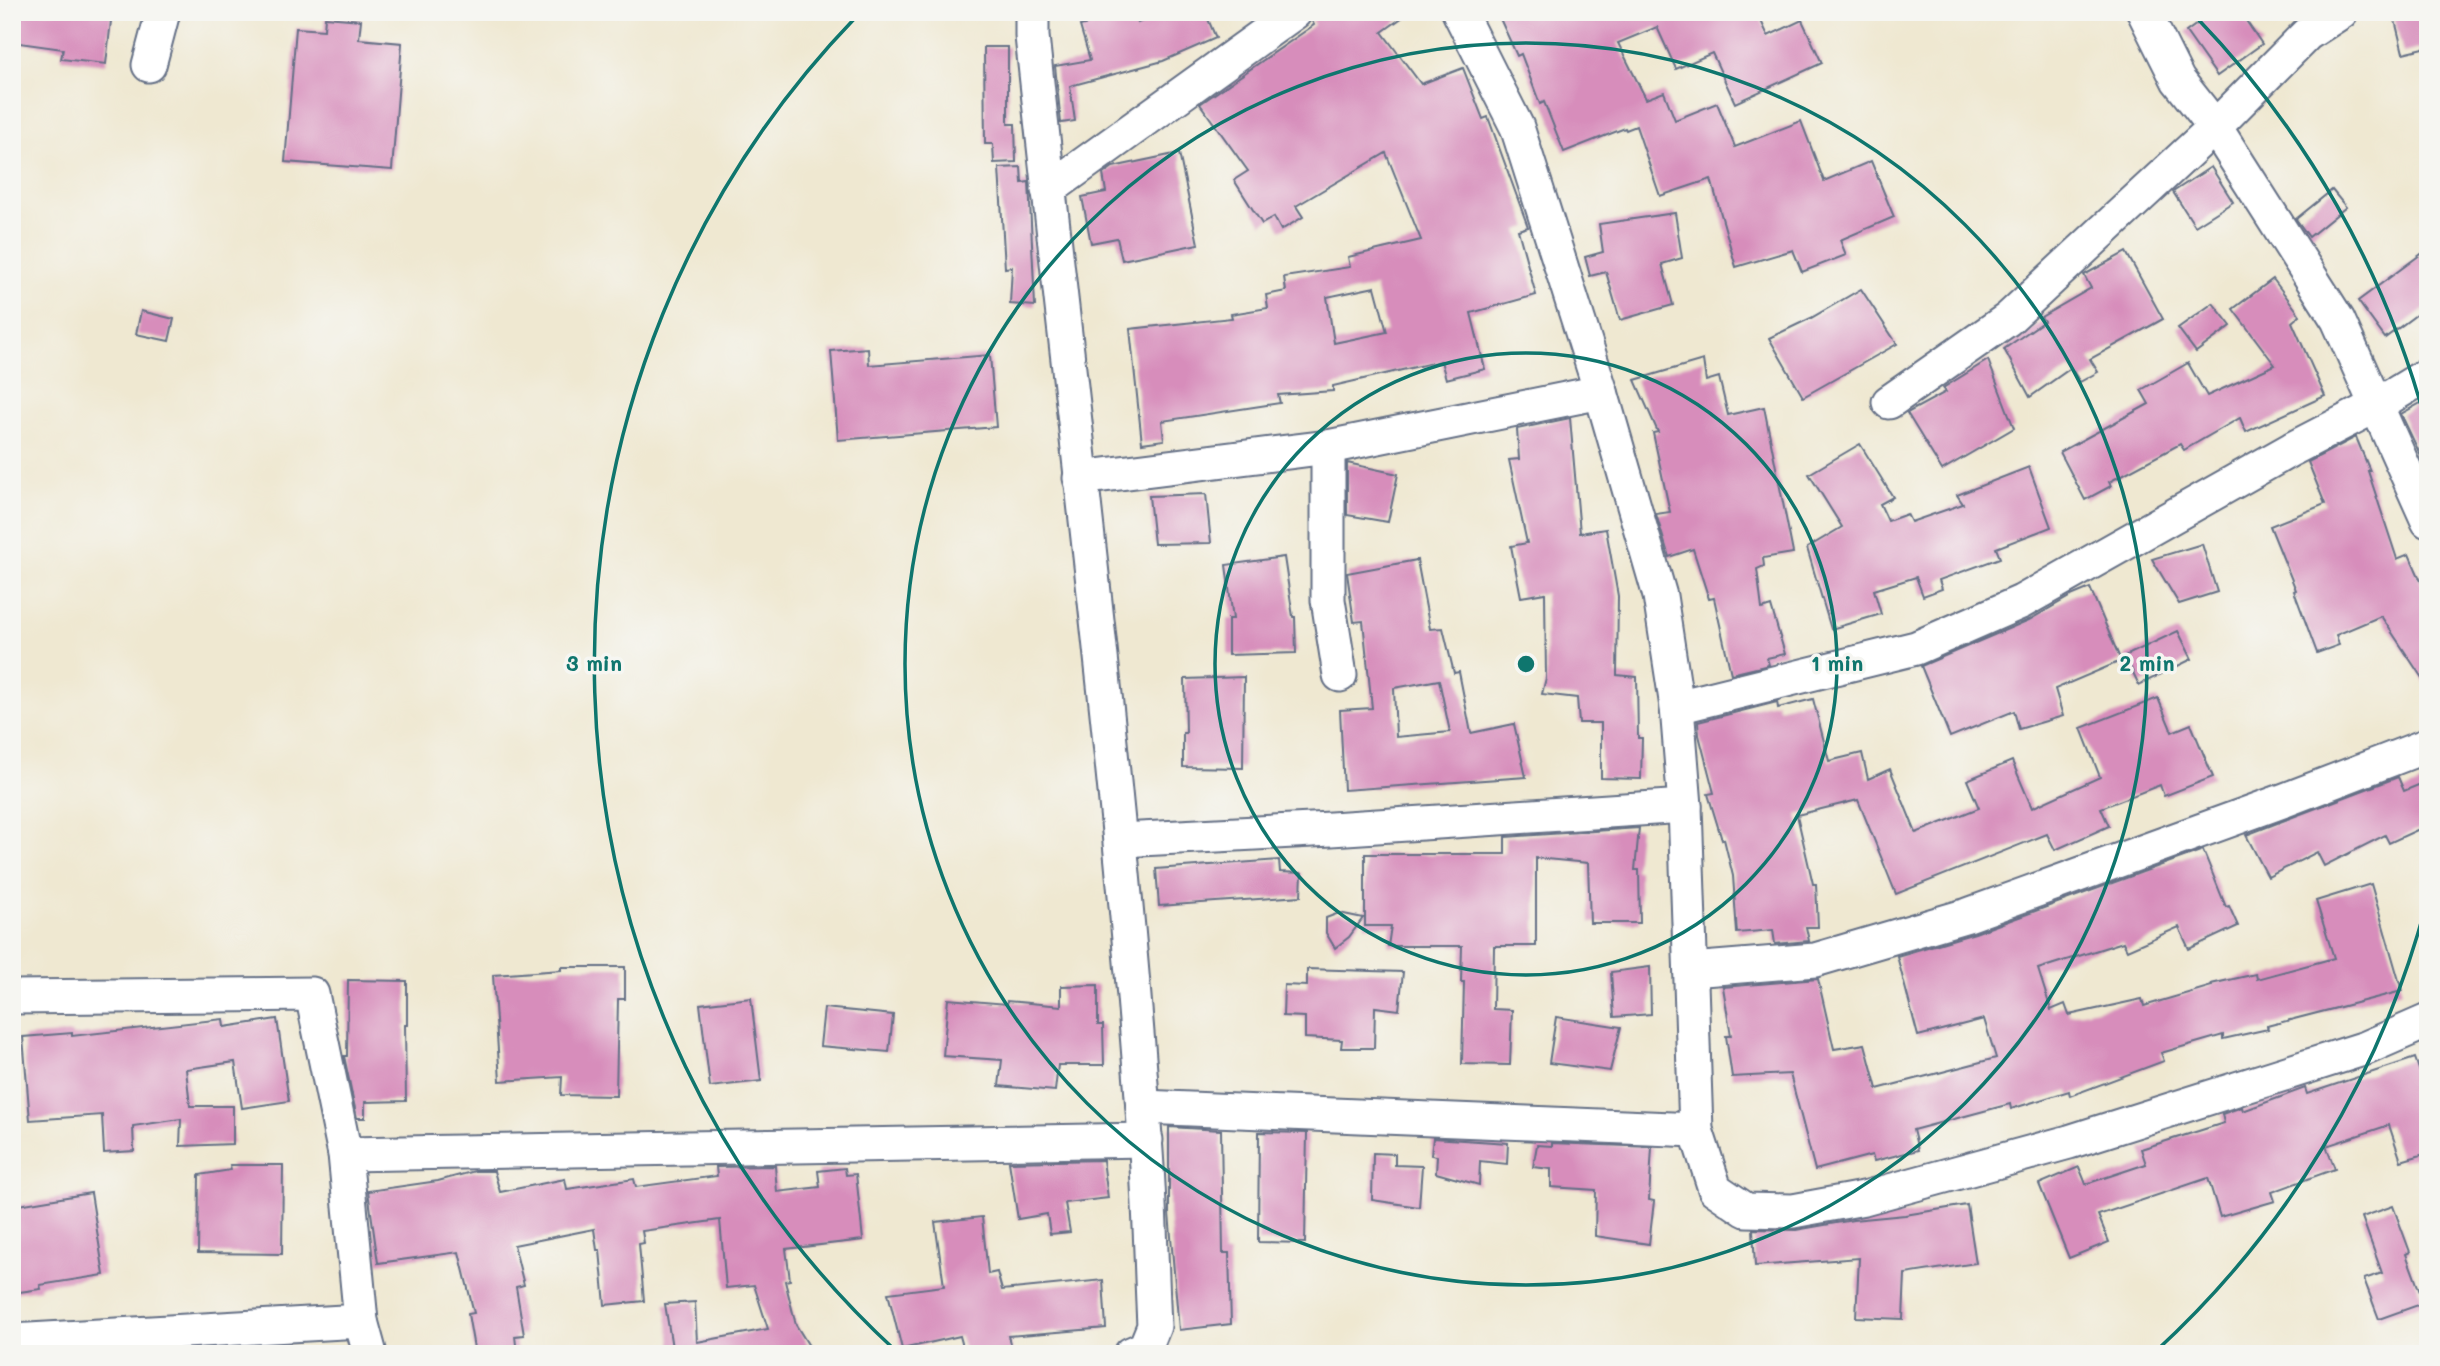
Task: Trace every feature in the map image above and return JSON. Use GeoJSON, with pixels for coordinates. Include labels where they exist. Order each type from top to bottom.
{"type":"FeatureCollection","features":[{"type":"Feature","properties":{"kind":"street"},"geometry":{"type":"LineString","coordinates":[[149,65],[163,12]]}},
{"type":"Feature","properties":{"kind":"street"},"geometry":{"type":"LineString","coordinates":[[1032,12],[1032,36],[1048,190],[1121,840],[1144,1123],[1158,1340],[1131,1354]]}},
{"type":"Feature","properties":{"kind":"street"},"geometry":{"type":"LineString","coordinates":[[1048,190],[1295,12]]}},
{"type":"Feature","properties":{"kind":"street"},"geometry":{"type":"LineString","coordinates":[[1460,12],[1517,127],[1601,392],[1661,596],[1676,707],[1685,806],[1696,1130],[1715,1189],[1746,1210],[1793,1211],[1864,1198],[2069,1142],[2366,1048],[2428,1021]]}},
{"type":"Feature","properties":{"kind":"street"},"geometry":{"type":"LineString","coordinates":[[2144,12],[2178,80],[2215,127],[2338,320],[2428,521]]}},
{"type":"Feature","properties":{"kind":"street"},"geometry":{"type":"LineString","coordinates":[[1889,402],[2008,319],[2215,127],[2307,34],[2341,12]]}},
{"type":"Feature","properties":{"kind":"street"},"geometry":{"type":"LineString","coordinates":[[1676,707],[1916,648],[2021,602],[2292,449],[2377,405],[2428,374]]}},
{"type":"Feature","properties":{"kind":"street"},"geometry":{"type":"LineString","coordinates":[[1080,478],[1328,447],[1601,392]]}},
{"type":"Feature","properties":{"kind":"street"},"geometry":{"type":"LineString","coordinates":[[1328,447],[1328,600],[1340,675]]}},
{"type":"Feature","properties":{"kind":"street"},"geometry":{"type":"LineString","coordinates":[[1690,971],[1815,960],[1968,915],[2428,745]]}},
{"type":"Feature","properties":{"kind":"street"},"geometry":{"type":"LineString","coordinates":[[1121,840],[1685,806]]}},
{"type":"Feature","properties":{"kind":"street"},"geometry":{"type":"LineString","coordinates":[[12,997],[312,994],[345,1154],[361,1321],[370,1354]]}},
{"type":"Feature","properties":{"kind":"street"},"geometry":{"type":"LineString","coordinates":[[345,1154],[1144,1123],[1696,1130]]}},
{"type":"Feature","properties":{"kind":"street"},"geometry":{"type":"LineString","coordinates":[[12,1341],[361,1321]]}},
{"type":"Feature","properties":{"kind":"building"},"geometry":{"type":"Polygon","coordinates":[[[12,12],[112,12],[106,64],[61,59],[63,49],[12,42],[12,12]]]}},
{"type":"Feature","properties":{"kind":"building"},"geometry":{"type":"Polygon","coordinates":[[[1134,12],[1138,23],[1164,12],[1205,12],[1216,38],[1163,61],[1070,86],[1075,121],[1061,123],[1055,66],[1090,60],[1080,26],[1134,12]]]}},
{"type":"Feature","properties":{"kind":"building"},"geometry":{"type":"Polygon","coordinates":[[[1323,12],[1410,12],[1382,32],[1421,84],[1463,68],[1483,119],[1488,117],[1528,227],[1518,230],[1536,295],[1471,313],[1485,369],[1446,379],[1441,361],[1333,386],[1333,391],[1278,395],[1280,403],[1162,421],[1164,440],[1142,443],[1130,329],[1232,318],[1231,314],[1268,308],[1266,295],[1286,291],[1284,277],[1350,267],[1348,257],[1421,240],[1386,153],[1296,206],[1303,217],[1281,230],[1274,217],[1262,224],[1234,180],[1248,171],[1200,104],[1314,25],[1312,21],[1323,12]],[[1375,287],[1327,297],[1334,343],[1387,332],[1375,287]]]}},
{"type":"Feature","properties":{"kind":"building"},"geometry":{"type":"Polygon","coordinates":[[[1497,12],[1757,12],[1768,36],[1802,20],[1822,63],[1735,103],[1712,53],[1676,69],[1657,27],[1618,43],[1646,99],[1664,92],[1675,120],[1717,103],[1735,147],[1801,121],[1824,181],[1871,161],[1894,217],[1840,240],[1846,255],[1802,272],[1793,250],[1736,267],[1711,179],[1660,196],[1636,126],[1564,152],[1544,102],[1540,104],[1521,54],[1517,56],[1497,12]]]}},
{"type":"Feature","properties":{"kind":"building"},"geometry":{"type":"Polygon","coordinates":[[[2199,12],[2240,12],[2262,44],[2217,76],[2186,32],[2201,21],[2199,12]]]}},
{"type":"Feature","properties":{"kind":"building"},"geometry":{"type":"Polygon","coordinates":[[[2393,12],[2428,12],[2428,47],[2403,53],[2393,12]]]}},
{"type":"Feature","properties":{"kind":"building"},"geometry":{"type":"Polygon","coordinates":[[[325,17],[361,20],[359,39],[402,43],[392,170],[285,162],[296,28],[324,30],[325,17]]]}},
{"type":"Feature","properties":{"kind":"building"},"geometry":{"type":"Polygon","coordinates":[[[984,47],[1008,47],[1008,124],[1015,124],[1016,162],[994,163],[993,144],[985,144],[984,47]]]}},
{"type":"Feature","properties":{"kind":"building"},"geometry":{"type":"Polygon","coordinates":[[[1179,153],[1198,244],[1122,260],[1117,238],[1091,243],[1082,197],[1106,192],[1103,174],[1113,167],[1179,153]]]}},
{"type":"Feature","properties":{"kind":"building"},"geometry":{"type":"Polygon","coordinates":[[[1021,167],[1022,183],[1029,182],[1035,306],[1010,304],[1012,267],[1005,268],[999,168],[1021,167]]]}},
{"type":"Feature","properties":{"kind":"building"},"geometry":{"type":"Polygon","coordinates":[[[2211,167],[2233,202],[2195,226],[2173,192],[2211,167]]]}},
{"type":"Feature","properties":{"kind":"building"},"geometry":{"type":"Polygon","coordinates":[[[2332,190],[2346,207],[2309,237],[2296,219],[2332,190]]]}},
{"type":"Feature","properties":{"kind":"building"},"geometry":{"type":"Polygon","coordinates":[[[1675,213],[1682,258],[1662,264],[1673,305],[1620,320],[1606,272],[1590,276],[1585,257],[1603,252],[1599,224],[1675,213]]]}},
{"type":"Feature","properties":{"kind":"building"},"geometry":{"type":"Polygon","coordinates":[[[2428,249],[2428,306],[2385,338],[2358,301],[2428,249]]]}},
{"type":"Feature","properties":{"kind":"building"},"geometry":{"type":"Polygon","coordinates":[[[2126,252],[2163,319],[2090,359],[2098,372],[2080,382],[2071,368],[2030,397],[2004,349],[2044,321],[2041,317],[2091,288],[2084,275],[2126,252]]]}},
{"type":"Feature","properties":{"kind":"building"},"geometry":{"type":"Polygon","coordinates":[[[2273,279],[2300,315],[2292,322],[2325,396],[2246,432],[2240,418],[2184,450],[2180,444],[2109,482],[2111,486],[2085,500],[2060,452],[2149,404],[2141,390],[2188,363],[2207,396],[2275,365],[2233,309],[2273,279]]]}},
{"type":"Feature","properties":{"kind":"building"},"geometry":{"type":"Polygon","coordinates":[[[1861,289],[1897,344],[1803,397],[1769,338],[1861,289]]]}},
{"type":"Feature","properties":{"kind":"building"},"geometry":{"type":"Polygon","coordinates":[[[2213,303],[2231,326],[2196,352],[2178,328],[2213,303]]]}},
{"type":"Feature","properties":{"kind":"building"},"geometry":{"type":"Polygon","coordinates":[[[141,311],[174,319],[169,341],[136,334],[141,311]]]}},
{"type":"Feature","properties":{"kind":"building"},"geometry":{"type":"Polygon","coordinates":[[[868,348],[869,365],[990,355],[996,427],[838,440],[831,351],[868,348]]]}},
{"type":"Feature","properties":{"kind":"building"},"geometry":{"type":"Polygon","coordinates":[[[1703,360],[1706,381],[1719,377],[1728,415],[1764,407],[1793,553],[1763,558],[1764,566],[1757,569],[1762,609],[1771,606],[1785,654],[1767,658],[1769,665],[1731,674],[1714,598],[1709,599],[1693,549],[1669,557],[1656,514],[1670,512],[1653,433],[1658,432],[1635,380],[1703,360]]]}},
{"type":"Feature","properties":{"kind":"building"},"geometry":{"type":"Polygon","coordinates":[[[1988,360],[2014,428],[1942,470],[1907,413],[1946,392],[1943,388],[1988,360]]]}},
{"type":"Feature","properties":{"kind":"building"},"geometry":{"type":"Polygon","coordinates":[[[2428,399],[2428,471],[2401,414],[2428,399]]]}},
{"type":"Feature","properties":{"kind":"building"},"geometry":{"type":"Polygon","coordinates":[[[1570,418],[1580,533],[1606,529],[1618,596],[1617,675],[1637,677],[1638,738],[1642,738],[1641,779],[1601,778],[1601,723],[1579,723],[1577,698],[1542,694],[1546,678],[1545,593],[1521,597],[1511,546],[1527,543],[1509,460],[1519,459],[1517,429],[1570,418]]]}},
{"type":"Feature","properties":{"kind":"building"},"geometry":{"type":"Polygon","coordinates":[[[2356,437],[2370,471],[2397,559],[2409,554],[2428,597],[2428,687],[2381,616],[2336,635],[2339,645],[2317,653],[2294,591],[2296,590],[2270,526],[2325,504],[2308,462],[2356,437]]]}},
{"type":"Feature","properties":{"kind":"building"},"geometry":{"type":"Polygon","coordinates":[[[1860,444],[1893,497],[1880,504],[1888,521],[1907,514],[1911,522],[1963,504],[1957,495],[2029,467],[2051,527],[1996,548],[2000,558],[1939,580],[1942,589],[1923,596],[1916,577],[1874,590],[1881,614],[1831,629],[1807,548],[1842,527],[1809,474],[1860,444]]]}},
{"type":"Feature","properties":{"kind":"building"},"geometry":{"type":"Polygon","coordinates":[[[1347,463],[1398,474],[1388,522],[1347,515],[1347,463]]]}},
{"type":"Feature","properties":{"kind":"building"},"geometry":{"type":"Polygon","coordinates":[[[1206,494],[1211,543],[1154,544],[1149,496],[1206,494]]]}},
{"type":"Feature","properties":{"kind":"building"},"geometry":{"type":"Polygon","coordinates":[[[2202,544],[2217,592],[2179,604],[2152,559],[2202,544]]]}},
{"type":"Feature","properties":{"kind":"building"},"geometry":{"type":"Polygon","coordinates":[[[1284,557],[1295,617],[1296,653],[1228,655],[1228,619],[1233,619],[1226,565],[1284,557]]]}},
{"type":"Feature","properties":{"kind":"building"},"geometry":{"type":"Polygon","coordinates":[[[1417,560],[1430,629],[1443,628],[1454,673],[1459,672],[1471,733],[1514,724],[1526,777],[1344,790],[1340,710],[1372,708],[1363,621],[1354,622],[1347,573],[1417,560]],[[1439,680],[1394,688],[1396,737],[1450,732],[1439,680]]]}},
{"type":"Feature","properties":{"kind":"building"},"geometry":{"type":"Polygon","coordinates":[[[2090,588],[2121,661],[2055,689],[2063,716],[2019,729],[2014,711],[1950,737],[1921,666],[2029,620],[2090,588]]]}},
{"type":"Feature","properties":{"kind":"building"},"geometry":{"type":"Polygon","coordinates":[[[2178,631],[2192,659],[2139,685],[2125,656],[2178,631]]]}},
{"type":"Feature","properties":{"kind":"building"},"geometry":{"type":"Polygon","coordinates":[[[1244,677],[1243,768],[1183,767],[1183,733],[1186,733],[1185,679],[1244,677]]]}},
{"type":"Feature","properties":{"kind":"building"},"geometry":{"type":"Polygon","coordinates":[[[2158,698],[2172,732],[2191,724],[2213,777],[2164,796],[2160,785],[2101,808],[2109,826],[2055,850],[2047,834],[1896,894],[1858,800],[1797,815],[1813,884],[1816,884],[1818,927],[1806,927],[1809,941],[1775,944],[1773,930],[1737,933],[1733,876],[1724,839],[1722,840],[1708,794],[1714,793],[1698,722],[1777,702],[1778,708],[1813,699],[1829,761],[1862,753],[1868,779],[1890,769],[1916,833],[1979,808],[1967,780],[2012,761],[2032,808],[2100,777],[2081,728],[2158,698]]]}},
{"type":"Feature","properties":{"kind":"building"},"geometry":{"type":"Polygon","coordinates":[[[2398,777],[2404,791],[2428,781],[2428,825],[2389,843],[2385,835],[2324,866],[2317,852],[2268,877],[2246,835],[2398,777]]]}},
{"type":"Feature","properties":{"kind":"building"},"geometry":{"type":"Polygon","coordinates":[[[1639,828],[1635,870],[1639,870],[1640,923],[1590,923],[1588,863],[1536,858],[1536,946],[1494,946],[1493,1009],[1512,1010],[1510,1065],[1462,1064],[1462,946],[1388,946],[1391,926],[1365,926],[1365,854],[1505,854],[1505,837],[1639,828]]]}},
{"type":"Feature","properties":{"kind":"building"},"geometry":{"type":"Polygon","coordinates":[[[2203,850],[2226,907],[2229,906],[2238,926],[2189,949],[2179,927],[2127,950],[2123,942],[2038,969],[2051,1010],[2065,1004],[2069,1015],[2142,999],[2144,1006],[2212,986],[2211,984],[2256,974],[2257,979],[2334,958],[2316,901],[2371,884],[2402,991],[2267,1026],[2268,1029],[2223,1039],[2223,1035],[2161,1053],[2164,1061],[2070,1096],[2069,1091],[2011,1109],[2010,1104],[1913,1130],[1918,1150],[1874,1161],[1872,1155],[1815,1170],[1790,1074],[1732,1077],[1726,1036],[1731,1036],[1723,987],[1818,979],[1834,1049],[1865,1044],[1877,1089],[1996,1058],[1984,1019],[1918,1036],[1897,956],[1975,933],[2203,850]]]}},
{"type":"Feature","properties":{"kind":"building"},"geometry":{"type":"Polygon","coordinates":[[[1279,860],[1280,872],[1302,873],[1301,896],[1159,906],[1156,869],[1279,860]]]}},
{"type":"Feature","properties":{"kind":"building"},"geometry":{"type":"Polygon","coordinates":[[[1339,913],[1363,918],[1349,937],[1335,948],[1326,933],[1326,918],[1339,913]]]}},
{"type":"Feature","properties":{"kind":"building"},"geometry":{"type":"Polygon","coordinates":[[[561,967],[625,967],[625,999],[618,999],[616,1096],[561,1095],[562,1077],[500,1081],[493,975],[561,970],[561,967]]]}},
{"type":"Feature","properties":{"kind":"building"},"geometry":{"type":"Polygon","coordinates":[[[1650,967],[1651,1014],[1614,1017],[1611,972],[1650,967]]]}},
{"type":"Feature","properties":{"kind":"building"},"geometry":{"type":"Polygon","coordinates":[[[1307,969],[1403,972],[1399,1010],[1375,1007],[1374,1048],[1341,1048],[1342,1040],[1305,1038],[1305,1017],[1283,1016],[1284,985],[1307,986],[1307,969]]]}},
{"type":"Feature","properties":{"kind":"building"},"geometry":{"type":"Polygon","coordinates":[[[348,980],[407,981],[406,1101],[365,1102],[365,1118],[357,1118],[344,1056],[347,1056],[348,980]]]}},
{"type":"Feature","properties":{"kind":"building"},"geometry":{"type":"Polygon","coordinates":[[[1098,985],[1098,1025],[1103,1025],[1104,1065],[1058,1065],[1055,1091],[999,1086],[1002,1060],[943,1056],[948,999],[1061,1006],[1061,986],[1098,985]]]}},
{"type":"Feature","properties":{"kind":"building"},"geometry":{"type":"Polygon","coordinates":[[[751,998],[761,1081],[710,1087],[700,1004],[751,998]]]}},
{"type":"Feature","properties":{"kind":"building"},"geometry":{"type":"Polygon","coordinates":[[[824,1008],[893,1015],[889,1052],[820,1046],[824,1008]]]}},
{"type":"Feature","properties":{"kind":"building"},"geometry":{"type":"Polygon","coordinates":[[[1556,1017],[1621,1027],[1610,1071],[1549,1063],[1556,1017]]]}},
{"type":"Feature","properties":{"kind":"building"},"geometry":{"type":"Polygon","coordinates":[[[223,1019],[224,1027],[277,1019],[289,1101],[242,1108],[235,1062],[186,1069],[190,1106],[233,1106],[233,1144],[180,1146],[181,1119],[133,1126],[134,1151],[104,1153],[102,1115],[30,1120],[23,1037],[72,1033],[72,1036],[223,1019]]]}},
{"type":"Feature","properties":{"kind":"building"},"geometry":{"type":"Polygon","coordinates":[[[2415,1058],[2428,1095],[2428,1153],[2401,1161],[2389,1125],[2326,1146],[2335,1169],[2272,1192],[2275,1201],[2220,1217],[2208,1178],[2098,1215],[2109,1242],[2069,1258],[2039,1184],[2079,1167],[2086,1184],[2146,1164],[2141,1149],[2224,1123],[2222,1114],[2242,1107],[2243,1111],[2305,1088],[2307,1094],[2415,1058]]]}},
{"type":"Feature","properties":{"kind":"building"},"geometry":{"type":"Polygon","coordinates":[[[1169,1127],[1221,1130],[1223,1253],[1229,1253],[1231,1324],[1179,1330],[1169,1213],[1169,1127]]]}},
{"type":"Feature","properties":{"kind":"building"},"geometry":{"type":"Polygon","coordinates":[[[1259,1132],[1307,1133],[1305,1243],[1258,1242],[1259,1132]]]}},
{"type":"Feature","properties":{"kind":"building"},"geometry":{"type":"Polygon","coordinates":[[[1433,1138],[1508,1143],[1507,1164],[1480,1161],[1479,1185],[1436,1173],[1437,1156],[1431,1155],[1433,1138]]]}},
{"type":"Feature","properties":{"kind":"building"},"geometry":{"type":"Polygon","coordinates":[[[1552,1143],[1652,1147],[1649,1200],[1654,1201],[1649,1244],[1595,1236],[1596,1190],[1551,1187],[1551,1169],[1533,1167],[1537,1145],[1552,1146],[1552,1143]]]}},
{"type":"Feature","properties":{"kind":"building"},"geometry":{"type":"Polygon","coordinates":[[[1373,1153],[1395,1154],[1395,1165],[1422,1166],[1419,1207],[1372,1200],[1373,1153]]]}},
{"type":"Feature","properties":{"kind":"building"},"geometry":{"type":"Polygon","coordinates":[[[1103,1160],[1108,1198],[1065,1203],[1070,1232],[1050,1234],[1047,1214],[1018,1219],[1009,1162],[1103,1160]]]}},
{"type":"Feature","properties":{"kind":"building"},"geometry":{"type":"Polygon","coordinates":[[[230,1165],[283,1165],[282,1254],[198,1253],[199,1175],[231,1170],[230,1165]]]}},
{"type":"Feature","properties":{"kind":"building"},"geometry":{"type":"Polygon","coordinates":[[[775,1166],[777,1192],[820,1187],[818,1171],[845,1168],[846,1175],[856,1174],[863,1240],[786,1249],[790,1280],[785,1281],[796,1325],[814,1354],[673,1354],[665,1304],[695,1302],[697,1342],[768,1329],[754,1285],[726,1288],[720,1220],[642,1231],[644,1243],[639,1244],[644,1301],[605,1305],[600,1250],[597,1250],[594,1229],[514,1245],[524,1285],[516,1287],[524,1335],[515,1336],[517,1354],[475,1354],[468,1314],[474,1313],[459,1252],[378,1263],[368,1191],[438,1181],[475,1171],[494,1171],[500,1192],[565,1179],[567,1189],[634,1179],[636,1187],[717,1176],[716,1167],[775,1166]]]}},
{"type":"Feature","properties":{"kind":"building"},"geometry":{"type":"Polygon","coordinates":[[[91,1193],[104,1275],[40,1285],[41,1289],[12,1293],[12,1206],[91,1193]]]}},
{"type":"Feature","properties":{"kind":"building"},"geometry":{"type":"Polygon","coordinates":[[[1967,1205],[1976,1263],[1905,1274],[1903,1319],[1856,1317],[1859,1258],[1755,1266],[1753,1229],[1796,1230],[1967,1205]]]}},
{"type":"Feature","properties":{"kind":"building"},"geometry":{"type":"Polygon","coordinates":[[[2393,1206],[2410,1252],[2406,1254],[2424,1303],[2379,1319],[2364,1279],[2382,1273],[2362,1217],[2393,1206]]]}},
{"type":"Feature","properties":{"kind":"building"},"geometry":{"type":"Polygon","coordinates":[[[982,1217],[988,1274],[997,1272],[1002,1290],[1103,1280],[1106,1328],[1008,1336],[1013,1354],[965,1354],[960,1336],[902,1349],[888,1293],[944,1286],[935,1222],[982,1217]]]}}]}
